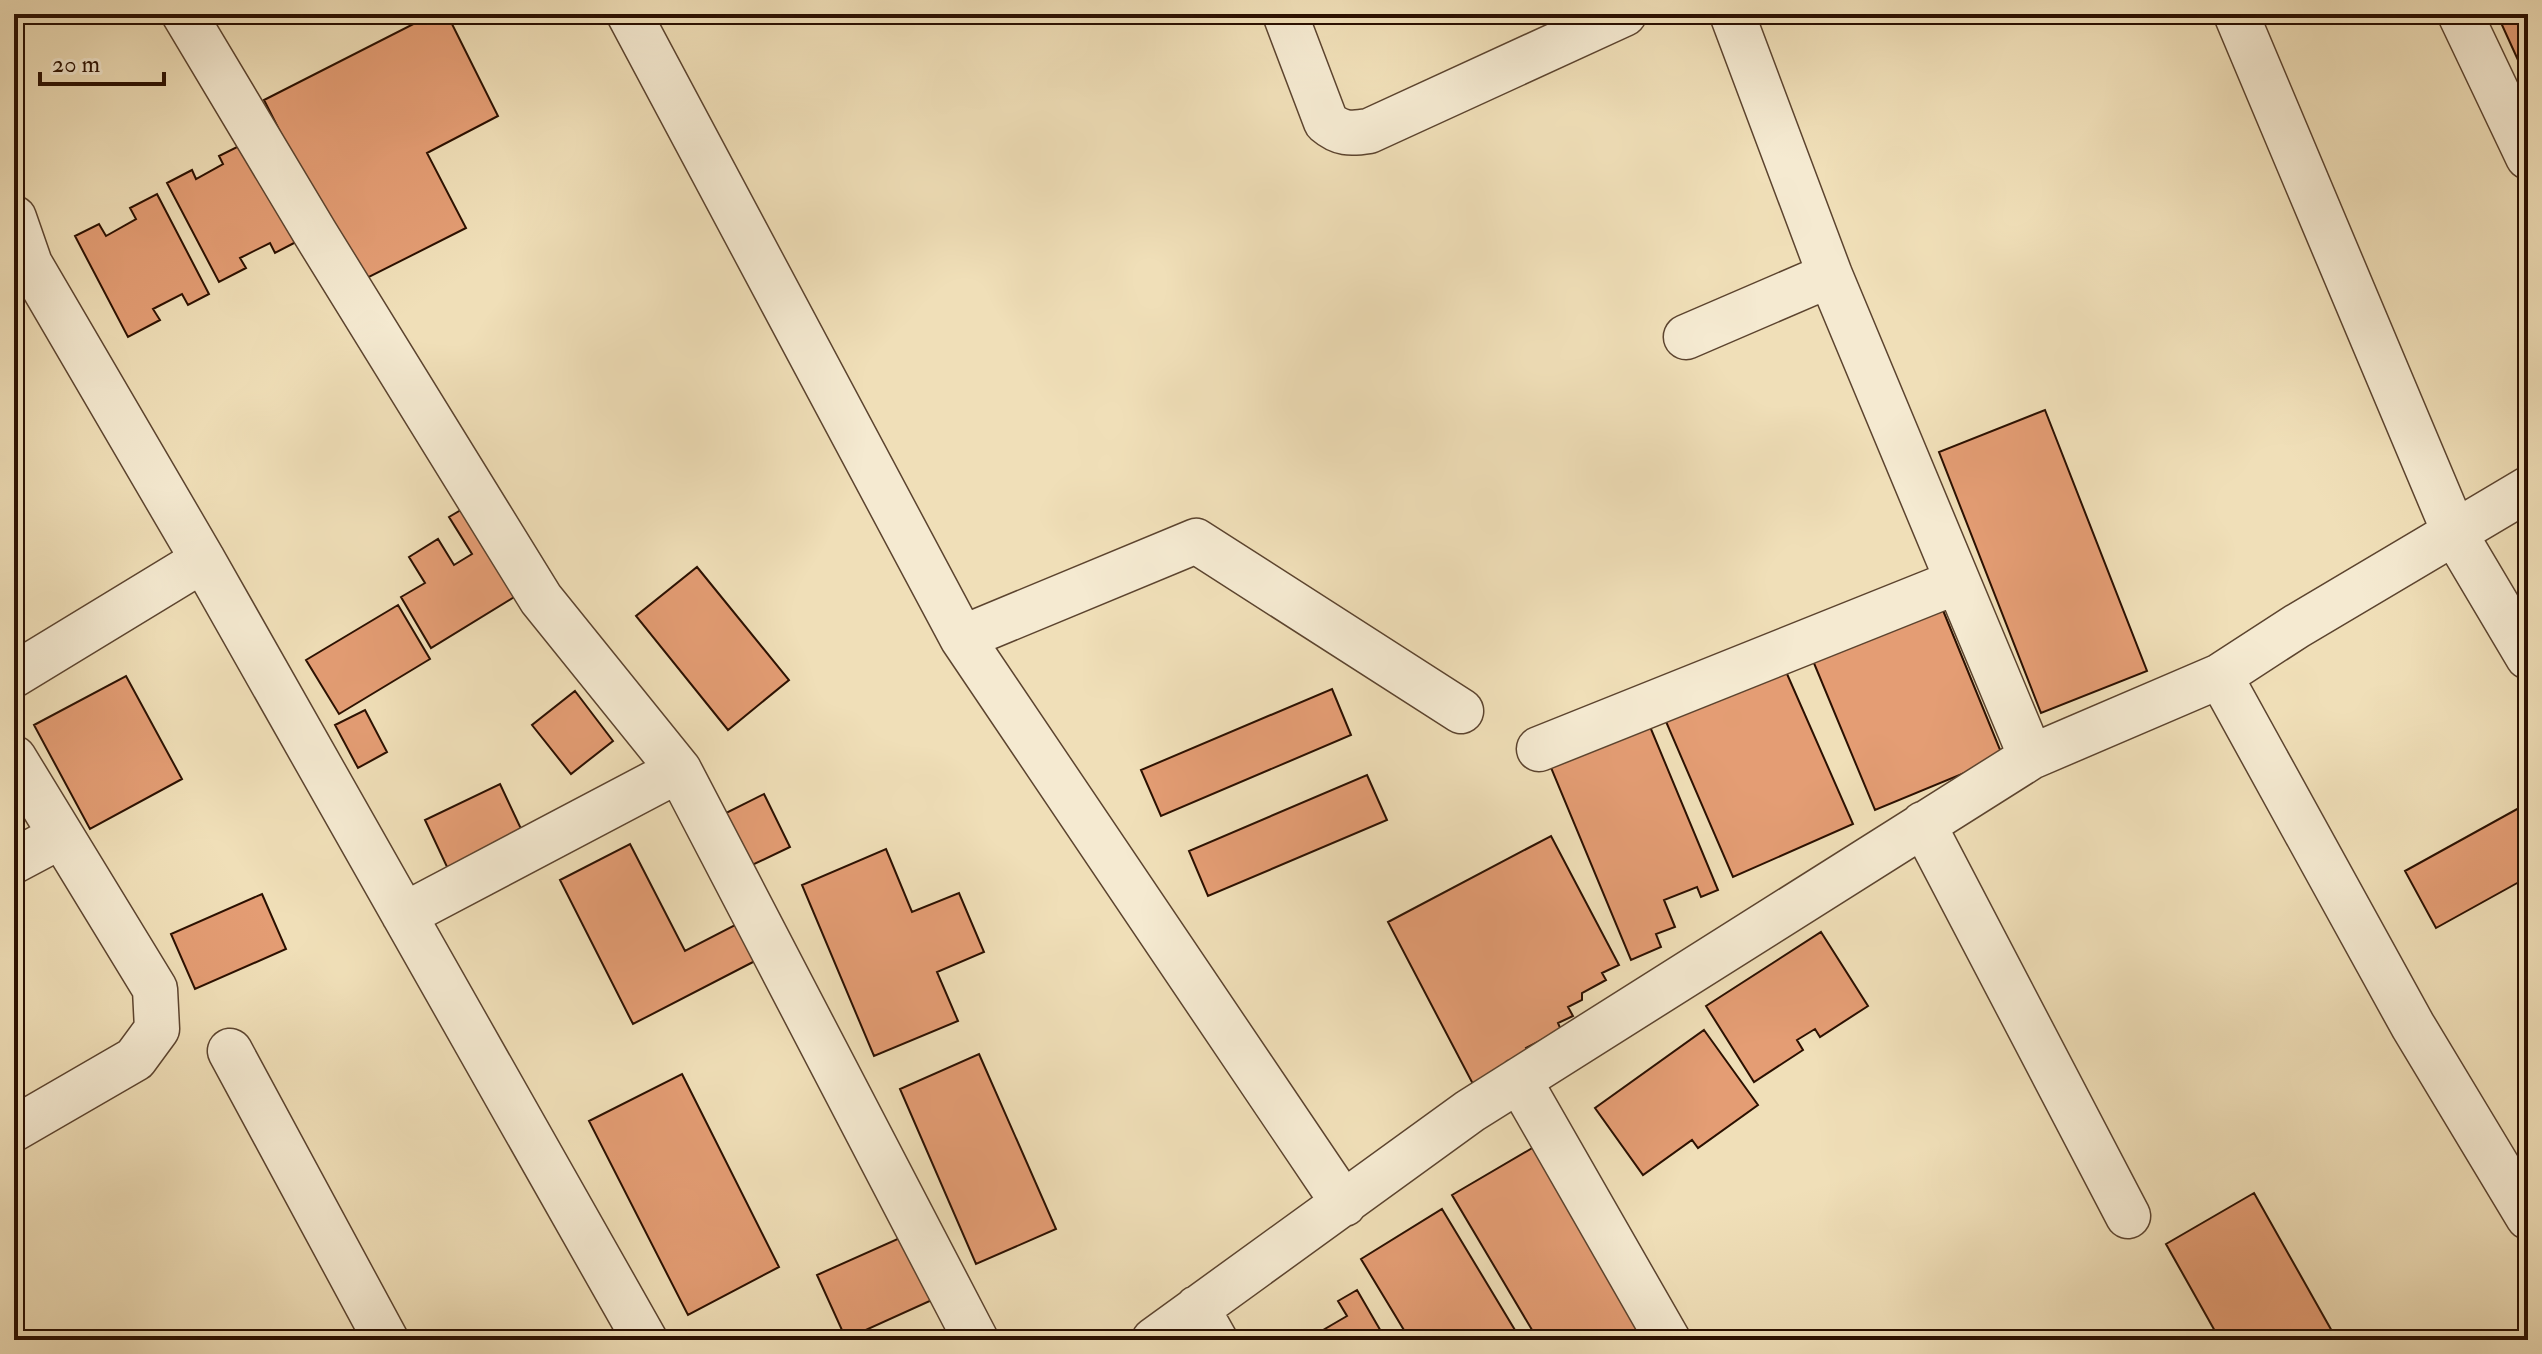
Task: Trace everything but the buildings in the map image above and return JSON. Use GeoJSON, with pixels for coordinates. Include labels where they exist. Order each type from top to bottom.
{"type":"FeatureCollection","features":[{"type":"Feature","properties":{"kind":"street"},"geometry":{"type":"LineString","coordinates":[[184,14],[541,599],[679,770],[976,1340]]}},
{"type":"Feature","properties":{"kind":"street"},"geometry":{"type":"LineString","coordinates":[[629,14],[962,638],[1344,1204]]}},
{"type":"Feature","properties":{"kind":"street"},"geometry":{"type":"LineString","coordinates":[[1285,14],[1326,122],[1335,130],[1349,134],[1369,131],[1624,14]]}},
{"type":"Feature","properties":{"kind":"street"},"geometry":{"type":"LineString","coordinates":[[1732,14],[1830,275],[2031,757]]}},
{"type":"Feature","properties":{"kind":"street"},"geometry":{"type":"LineString","coordinates":[[2236,14],[2455,534],[2528,657]]}},
{"type":"Feature","properties":{"kind":"street"},"geometry":{"type":"LineString","coordinates":[[2460,14],[2528,157]]}},
{"type":"Feature","properties":{"kind":"street"},"geometry":{"type":"LineString","coordinates":[[14,218],[30,264],[203,560],[645,1340]]}},
{"type":"Feature","properties":{"kind":"street"},"geometry":{"type":"LineString","coordinates":[[1686,337],[1830,275]]}},
{"type":"Feature","properties":{"kind":"street"},"geometry":{"type":"LineString","coordinates":[[1154,1340],[1206,1324],[1344,1204],[1470,1111],[2031,757],[2220,676],[2297,626],[2528,489]]}},
{"type":"Feature","properties":{"kind":"street"},"geometry":{"type":"LineString","coordinates":[[962,638],[1196,541],[1461,711]]}},
{"type":"Feature","properties":{"kind":"street"},"geometry":{"type":"LineString","coordinates":[[14,675],[203,560]]}},
{"type":"Feature","properties":{"kind":"street"},"geometry":{"type":"LineString","coordinates":[[1539,749],[1956,582]]}},
{"type":"Feature","properties":{"kind":"street"},"geometry":{"type":"LineString","coordinates":[[2220,676],[2413,1026],[2528,1217]]}},
{"type":"Feature","properties":{"kind":"street"},"geometry":{"type":"LineString","coordinates":[[14,758],[155,989],[157,1029],[135,1059],[14,1129]]}},
{"type":"Feature","properties":{"kind":"street"},"geometry":{"type":"LineString","coordinates":[[404,915],[679,770]]}},
{"type":"Feature","properties":{"kind":"street"},"geometry":{"type":"LineString","coordinates":[[1923,824],[2128,1216]]}},
{"type":"Feature","properties":{"kind":"street"},"geometry":{"type":"LineString","coordinates":[[14,861],[61,836]]}},
{"type":"Feature","properties":{"kind":"street"},"geometry":{"type":"LineString","coordinates":[[230,1051],[386,1340]]}},
{"type":"Feature","properties":{"kind":"street"},"geometry":{"type":"LineString","coordinates":[[1519,1080],[1668,1340]]}}]}
